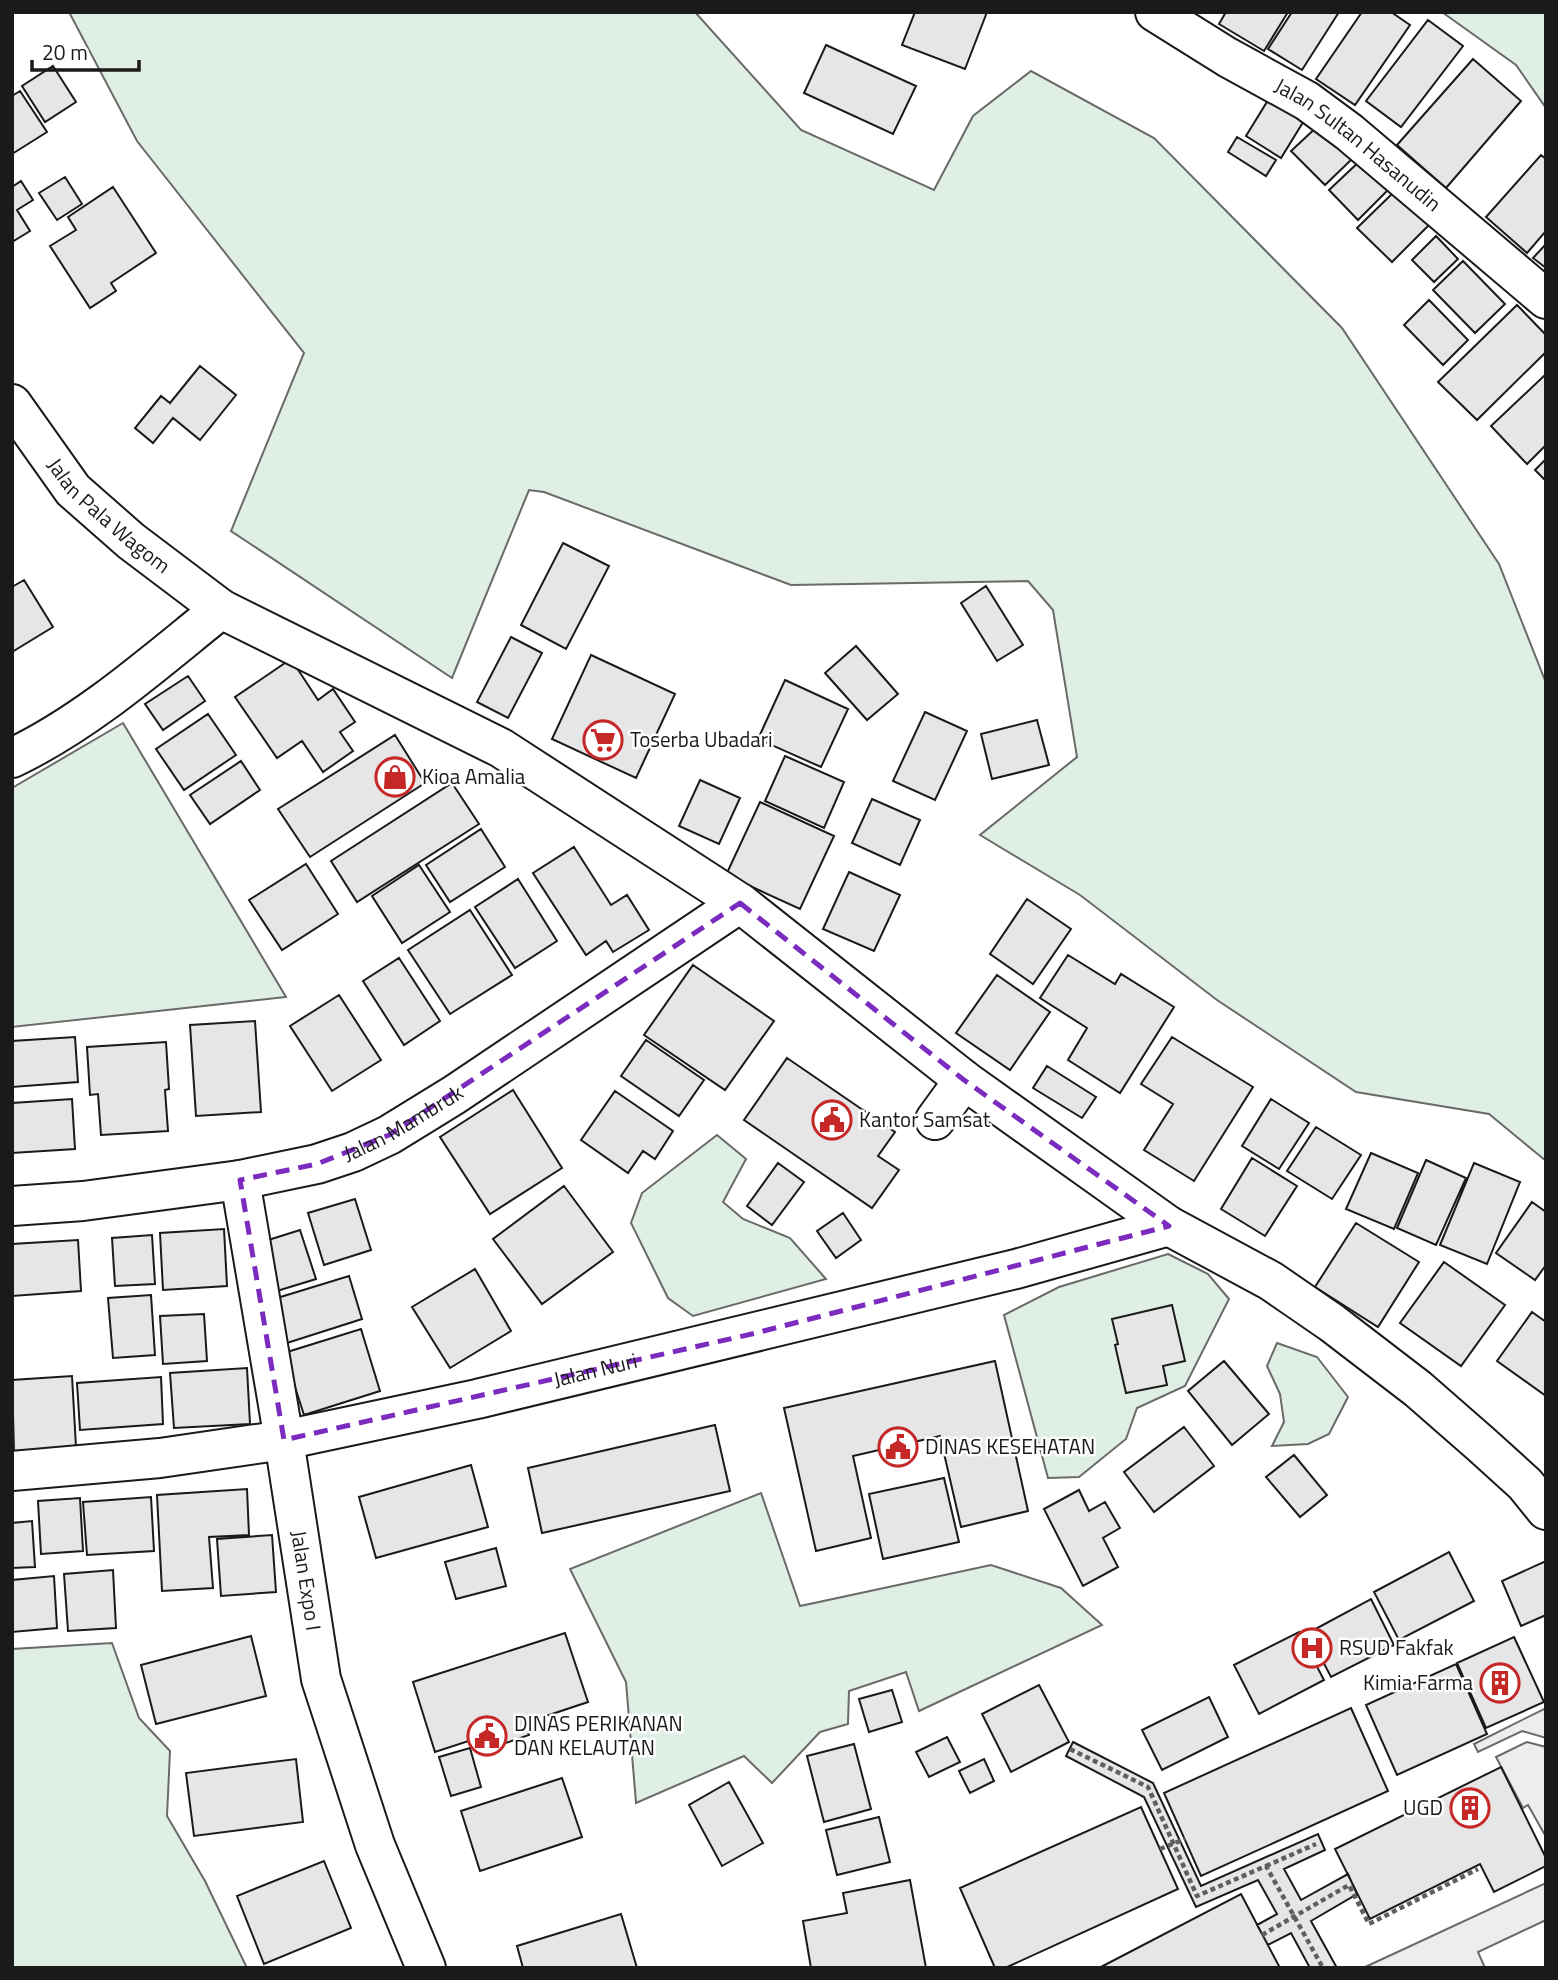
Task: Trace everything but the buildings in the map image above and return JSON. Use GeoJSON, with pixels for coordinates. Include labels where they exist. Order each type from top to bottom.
{"type":"FeatureCollection","features":[{"type":"Feature","properties":{"kind":"street","name":"Jalan Sultan Hasanudin"},"geometry":{"type":"LineString","coordinates":[[1155,12],[1227,57],[1307,101],[1349,132],[1546,299]]}},
{"type":"Feature","properties":{"kind":"street","name":"Jalan Pala Wagom"},"geometry":{"type":"LineString","coordinates":[[12,404],[73,490],[131,541],[221,609],[501,748],[740,904],[964,1080],[1169,1226],[1271,1281],[1332,1323],[1418,1389],[1525,1485],[1546,1510]]}},
{"type":"Feature","properties":{"kind":"street"},"geometry":{"type":"LineString","coordinates":[[12,758],[65,728],[137,676],[221,609]]}},
{"type":"Feature","properties":{"kind":"street","name":"Jalan Mambruk"},"geometry":{"type":"LineString","coordinates":[[12,1206],[83,1201],[240,1180],[317,1164],[354,1152],[389,1135],[454,1095],[740,904]]}},
{"type":"Feature","properties":{"kind":"street"},"geometry":{"type":"LineString","coordinates":[[935,1120],[964,1080]]}},
{"type":"Feature","properties":{"kind":"street","name":"Jalan Expo I"},"geometry":{"type":"LineString","coordinates":[[240,1180],[321,1679],[359,1756],[384,1836],[415,1965]]}},
{"type":"Feature","properties":{"kind":"street","name":"Jalan Nuri"},"geometry":{"type":"LineString","coordinates":[[12,1471],[160,1458],[284,1440],[477,1399],[756,1333],[1016,1269],[1169,1226]]}},
{"type":"Feature","properties":{"kind":"path"},"geometry":{"type":"LineString","coordinates":[[1070,1749],[1147,1787],[1197,1896],[1316,1844]]}},
{"type":"Feature","properties":{"kind":"path"},"geometry":{"type":"LineString","coordinates":[[1160,1849],[1185,1839]]}},
{"type":"Feature","properties":{"kind":"path"},"geometry":{"type":"LineString","coordinates":[[1266,1866],[1323,1968]]}},
{"type":"Feature","properties":{"kind":"path"},"geometry":{"type":"LineString","coordinates":[[1262,1935],[1349,1885],[1369,1924],[1478,1869]]}},
{"type":"Feature","properties":{"kind":"highlighted area"},"geometry":{"type":"Polygon","coordinates":[[[740,903],[964,1080],[1169,1226],[756,1333],[284,1440],[240,1180],[317,1164],[389,1135],[740,903]]]}},
{"type":"Feature","properties":{"kind":"green space"},"geometry":{"type":"Polygon","coordinates":[[[69,12],[695,12],[801,130],[934,190],[973,116],[1031,71],[1154,138],[1342,328],[1499,564],[1546,683],[1546,1161],[1489,1114],[1356,1092],[1217,1000],[1080,895],[980,835],[1077,757],[1053,610],[1028,581],[791,585],[544,492],[529,490],[452,678],[231,531],[304,353],[137,141],[69,12]]]}},
{"type":"Feature","properties":{"kind":"green space"},"geometry":{"type":"Polygon","coordinates":[[[1442,12],[1546,12],[1546,108],[1516,65],[1442,12]]]}},
{"type":"Feature","properties":{"kind":"green space"},"geometry":{"type":"Polygon","coordinates":[[[123,723],[286,997],[12,1027],[12,788],[123,723]]]}},
{"type":"Feature","properties":{"kind":"green space"},"geometry":{"type":"Polygon","coordinates":[[[717,1135],[746,1159],[723,1202],[743,1219],[790,1238],[826,1279],[693,1316],[668,1298],[631,1223],[642,1193],[717,1135]]]}},
{"type":"Feature","properties":{"kind":"green space"},"geometry":{"type":"Polygon","coordinates":[[[1168,1254],[1208,1274],[1229,1299],[1185,1386],[1137,1408],[1126,1439],[1079,1477],[1048,1478],[1004,1315],[1059,1287],[1168,1254]]]}},
{"type":"Feature","properties":{"kind":"green space"},"geometry":{"type":"Polygon","coordinates":[[[1277,1343],[1317,1357],[1348,1397],[1329,1434],[1308,1444],[1272,1446],[1284,1422],[1280,1394],[1267,1366],[1277,1343]]]}},
{"type":"Feature","properties":{"kind":"green space"},"geometry":{"type":"Polygon","coordinates":[[[761,1493],[800,1606],[991,1565],[1061,1588],[1102,1625],[919,1711],[906,1672],[849,1691],[848,1724],[820,1732],[772,1783],[744,1756],[636,1803],[626,1682],[570,1569],[761,1493]]]}},
{"type":"Feature","properties":{"kind":"green space"},"geometry":{"type":"Polygon","coordinates":[[[112,1643],[139,1718],[170,1751],[167,1816],[205,1881],[247,1968],[12,1968],[12,1649],[112,1643]]]}},
{"type":"Feature","properties":{"kind":"shaded area"},"geometry":{"type":"Polygon","coordinates":[[[1546,1708],[1546,1738],[1522,1731],[1478,1752],[1474,1744],[1546,1708]]]}},
{"type":"Feature","properties":{"kind":"shaded area"},"geometry":{"type":"Polygon","coordinates":[[[1527,1742],[1546,1747],[1546,1837],[1528,1805],[1523,1808],[1496,1757],[1527,1742]]]}},
{"type":"Feature","properties":{"kind":"shaded area"},"geometry":{"type":"Polygon","coordinates":[[[1546,1883],[1546,1920],[1478,1952],[1485,1968],[1363,1968],[1546,1883]]]}},
{"type":"Feature","properties":{"kind":"place","name":"Toserba Ubadari"},"geometry":{"type":"Point","coordinates":[603,740]}},
{"type":"Feature","properties":{"kind":"place","name":"Kioa Amalia"},"geometry":{"type":"Point","coordinates":[395,777]}},
{"type":"Feature","properties":{"kind":"place","name":"Kantor Samsat"},"geometry":{"type":"Point","coordinates":[832,1120]}},
{"type":"Feature","properties":{"kind":"place","name":"DINAS KESEHATAN"},"geometry":{"type":"Point","coordinates":[898,1447]}},
{"type":"Feature","properties":{"kind":"place","name":"RSUD Fakfak"},"geometry":{"type":"Point","coordinates":[1312,1648]}},
{"type":"Feature","properties":{"kind":"place","name":"Kimia Farma"},"geometry":{"type":"Point","coordinates":[1500,1683]}},
{"type":"Feature","properties":{"kind":"place","name":"DINAS PERIKANAN DAN KELAUTAN"},"geometry":{"type":"Point","coordinates":[487,1736]}},
{"type":"Feature","properties":{"kind":"place","name":"UGD"},"geometry":{"type":"Point","coordinates":[1470,1808]}}]}
